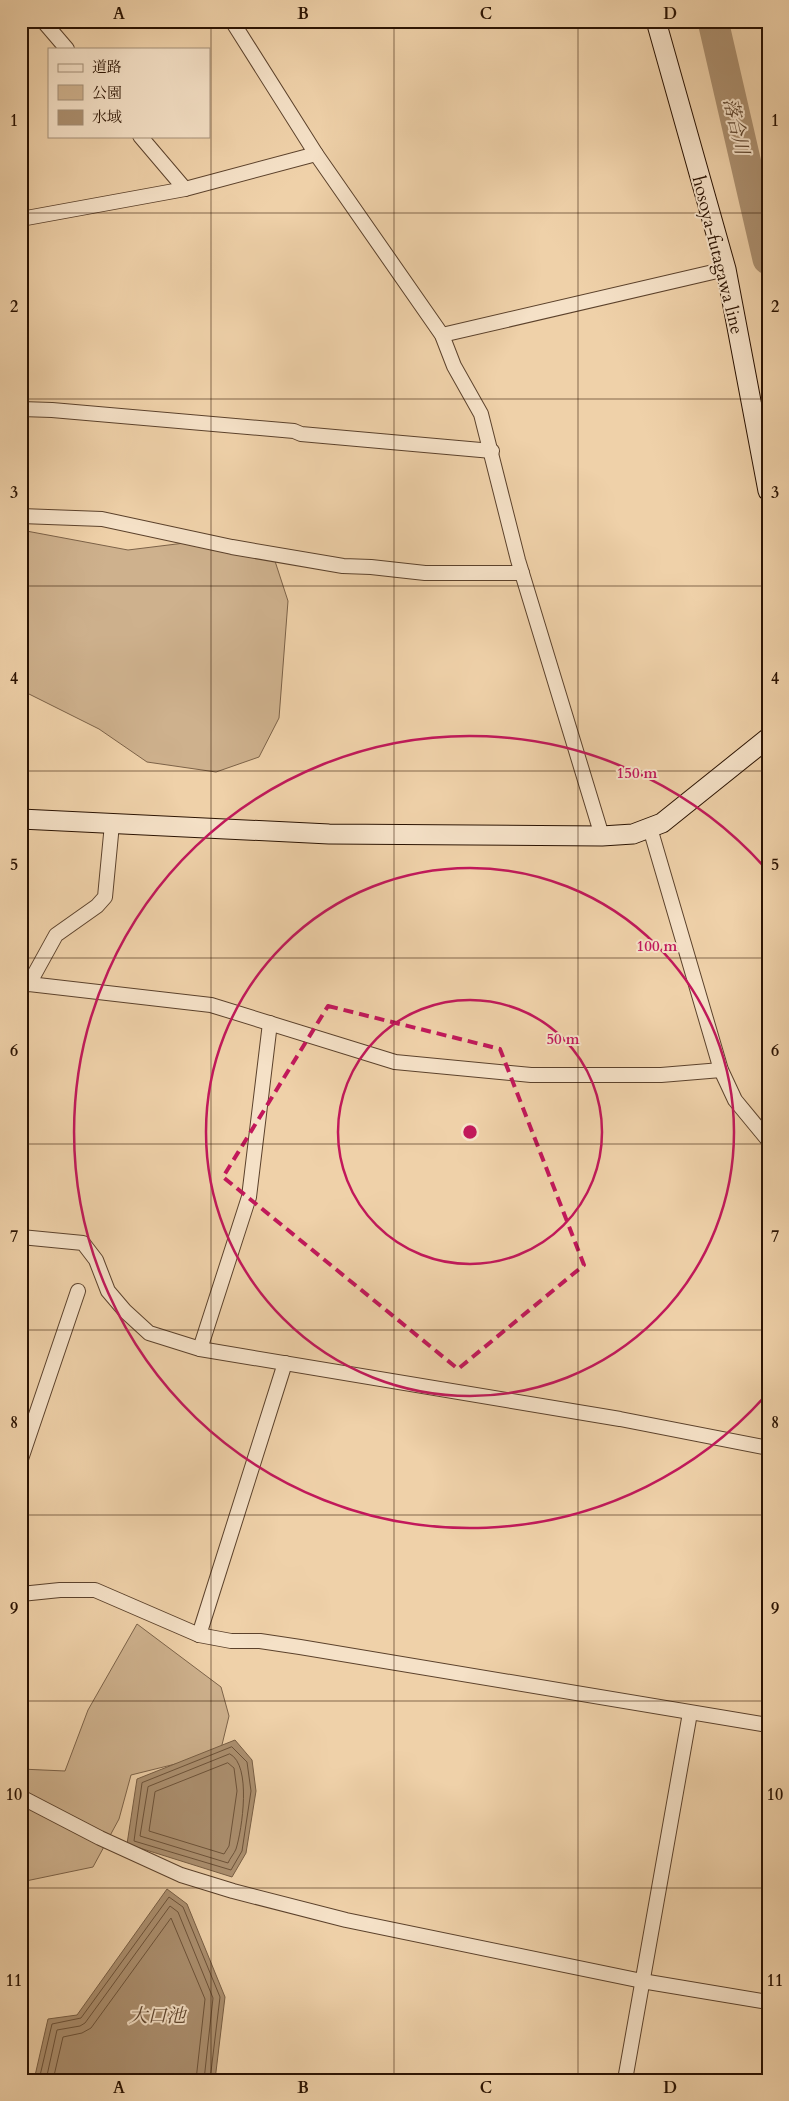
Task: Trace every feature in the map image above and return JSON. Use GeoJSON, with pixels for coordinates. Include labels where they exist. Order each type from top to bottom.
{"type":"FeatureCollection","features":[{"type":"Feature","properties":{"kind":"street"},"geometry":{"type":"LineString","coordinates":[[43,21],[65,48]]}},
{"type":"Feature","properties":{"kind":"street"},"geometry":{"type":"LineString","coordinates":[[232,21],[316,154],[442,335],[454,366],[481,414],[522,573],[602,836]]}},
{"type":"Feature","properties":{"kind":"street","name":"hosoya-futagawa line"},"geometry":{"type":"LineString","coordinates":[[656,21],[726,269],[768,491]]}},
{"type":"Feature","properties":{"kind":"street"},"geometry":{"type":"LineString","coordinates":[[142,138],[185,189]]}},
{"type":"Feature","properties":{"kind":"street"},"geometry":{"type":"LineString","coordinates":[[21,219],[185,189],[316,154]]}},
{"type":"Feature","properties":{"kind":"street"},"geometry":{"type":"LineString","coordinates":[[442,335],[726,269]]}},
{"type":"Feature","properties":{"kind":"street"},"geometry":{"type":"LineString","coordinates":[[21,410],[52,410],[285,430],[301,434],[492,451]]}},
{"type":"Feature","properties":{"kind":"street"},"geometry":{"type":"LineString","coordinates":[[21,516],[102,518],[232,546],[344,566],[371,566],[425,573],[522,573]]}},
{"type":"Feature","properties":{"kind":"street"},"geometry":{"type":"LineString","coordinates":[[21,819],[329,834],[602,836],[633,834],[662,823],[768,738]]}},
{"type":"Feature","properties":{"kind":"street"},"geometry":{"type":"LineString","coordinates":[[112,824],[104,897],[97,906],[56,935],[25,985],[211,1005],[395,1062],[531,1075],[661,1075],[721,1070]]}},
{"type":"Feature","properties":{"kind":"street"},"geometry":{"type":"LineString","coordinates":[[650,828],[721,1070],[735,1100],[768,1140]]}},
{"type":"Feature","properties":{"kind":"street"},"geometry":{"type":"LineString","coordinates":[[200,1349],[249,1197],[270,1022]]}},
{"type":"Feature","properties":{"kind":"street"},"geometry":{"type":"LineString","coordinates":[[21,1237],[83,1243],[96,1260],[108,1290],[149,1333],[200,1349],[620,1419],[768,1448]]}},
{"type":"Feature","properties":{"kind":"street"},"geometry":{"type":"LineString","coordinates":[[21,1459],[78,1291]]}},
{"type":"Feature","properties":{"kind":"street"},"geometry":{"type":"LineString","coordinates":[[199,1635],[285,1363]]}},
{"type":"Feature","properties":{"kind":"street"},"geometry":{"type":"LineString","coordinates":[[21,1594],[60,1590],[95,1590],[199,1635],[231,1641],[260,1641],[300,1647],[768,1725]]}},
{"type":"Feature","properties":{"kind":"street"},"geometry":{"type":"LineString","coordinates":[[625,2080],[690,1713]]}},
{"type":"Feature","properties":{"kind":"street"},"geometry":{"type":"LineString","coordinates":[[21,1797],[100,1838],[181,1875],[233,1891],[346,1920],[642,1981],[768,2002]]}},
{"type":"Feature","properties":{"kind":"highlighted area"},"geometry":{"type":"Polygon","coordinates":[[[328,1006],[500,1049],[584,1265],[458,1369],[223,1177],[328,1006]]]}},
{"type":"Feature","properties":{"kind":"green space"},"geometry":{"type":"Polygon","coordinates":[[[21,530],[128,550],[209,540],[273,555],[288,601],[279,718],[259,757],[216,772],[147,762],[99,729],[21,690],[21,530]]]}},
{"type":"Feature","properties":{"kind":"green space"},"geometry":{"type":"Polygon","coordinates":[[[137,1624],[221,1687],[229,1716],[220,1753],[131,1775],[119,1819],[93,1867],[21,1882],[21,1769],[65,1771],[88,1710],[137,1624]]]}},
{"type":"Feature","properties":{"kind":"water"},"geometry":{"type":"Polygon","coordinates":[[[235,1740],[252,1760],[256,1791],[246,1853],[232,1877],[127,1844],[137,1779],[235,1740]]]}},
{"type":"Feature","properties":{"kind":"water","name":"大口池"},"geometry":{"type":"Polygon","coordinates":[[[167,1889],[187,1904],[225,1997],[215,2080],[34,2080],[48,2019],[77,2015],[167,1889]]]}},
{"type":"Feature","properties":{"kind":"waterway","name":"落合川"},"geometry":{"type":"LineString","coordinates":[[713,21],[768,259]]}}]}
